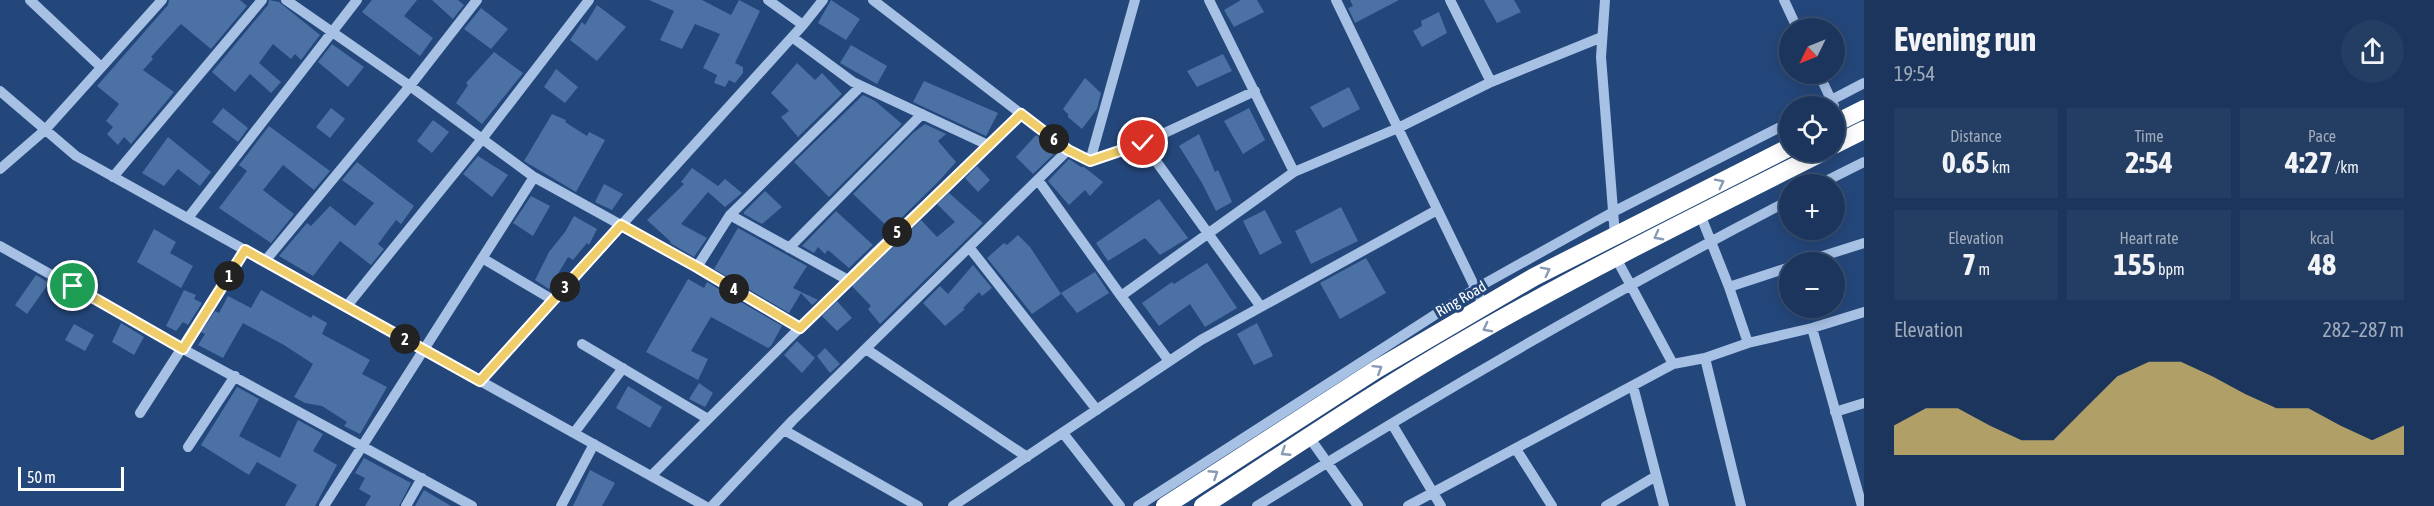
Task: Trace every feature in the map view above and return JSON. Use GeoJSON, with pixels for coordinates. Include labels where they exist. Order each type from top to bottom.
{"type":"FeatureCollection","features":[{"type":"Feature","properties":{"kind":"highway"},"geometry":{"type":"LineString","coordinates":[[1845,111],[1864,109]]}},
{"type":"Feature","properties":{"kind":"highway"},"geometry":{"type":"LineString","coordinates":[[1845,140],[1864,130]]}},
{"type":"Feature","properties":{"kind":"highway","name":"Ring Road"},"geometry":{"type":"LineString","coordinates":[[1165,506],[1377,369],[1534,277],[1779,153]]}},
{"type":"Feature","properties":{"kind":"highway"},"geometry":{"type":"LineString","coordinates":[[1203,506],[1309,436],[1468,337],[1803,162]]}},
{"type":"Feature","properties":{"kind":"street"},"geometry":{"type":"LineString","coordinates":[[30,0],[102,67]]}},
{"type":"Feature","properties":{"kind":"street"},"geometry":{"type":"LineString","coordinates":[[0,169],[45,130],[162,0]]}},
{"type":"Feature","properties":{"kind":"street"},"geometry":{"type":"LineString","coordinates":[[113,177],[262,0]]}},
{"type":"Feature","properties":{"kind":"street"},"geometry":{"type":"LineString","coordinates":[[286,0],[410,86],[534,177],[697,267],[800,328]]}},
{"type":"Feature","properties":{"kind":"street"},"geometry":{"type":"LineString","coordinates":[[188,218],[357,0]]}},
{"type":"Feature","properties":{"kind":"street"},"geometry":{"type":"LineString","coordinates":[[265,261],[410,86],[477,0]]}},
{"type":"Feature","properties":{"kind":"street"},"geometry":{"type":"LineString","coordinates":[[346,307],[482,140],[589,0]]}},
{"type":"Feature","properties":{"kind":"street"},"geometry":{"type":"LineString","coordinates":[[768,0],[803,25]]}},
{"type":"Feature","properties":{"kind":"street"},"geometry":{"type":"LineString","coordinates":[[480,381],[803,25],[822,0]]}},
{"type":"Feature","properties":{"kind":"street"},"geometry":{"type":"LineString","coordinates":[[873,0],[1068,150],[1090,161],[1143,143],[1255,91]]}},
{"type":"Feature","properties":{"kind":"street"},"geometry":{"type":"LineString","coordinates":[[1090,161],[1135,0]]}},
{"type":"Feature","properties":{"kind":"street"},"geometry":{"type":"LineString","coordinates":[[1209,0],[1294,172]]}},
{"type":"Feature","properties":{"kind":"street"},"geometry":{"type":"LineString","coordinates":[[1336,0],[1484,306]]}},
{"type":"Feature","properties":{"kind":"street"},"geometry":{"type":"LineString","coordinates":[[1450,0],[1491,82]]}},
{"type":"Feature","properties":{"kind":"street"},"geometry":{"type":"LineString","coordinates":[[1605,0],[1601,57],[1615,236]]}},
{"type":"Feature","properties":{"kind":"street"},"geometry":{"type":"LineString","coordinates":[[1784,0],[1792,18]]}},
{"type":"Feature","properties":{"kind":"street"},"geometry":{"type":"LineString","coordinates":[[792,37],[861,86],[988,145]]}},
{"type":"Feature","properties":{"kind":"street"},"geometry":{"type":"LineString","coordinates":[[1121,297],[1294,172],[1398,128],[1491,82],[1602,37]]}},
{"type":"Feature","properties":{"kind":"street"},"geometry":{"type":"LineString","coordinates":[[1845,102],[1864,83]]}},
{"type":"Feature","properties":{"kind":"street"},"geometry":{"type":"LineString","coordinates":[[697,267],[730,215],[861,86]]}},
{"type":"Feature","properties":{"kind":"street"},"geometry":{"type":"LineString","coordinates":[[0,92],[76,156],[705,506]]}},
{"type":"Feature","properties":{"kind":"street"},"geometry":{"type":"LineString","coordinates":[[789,248],[922,114]]}},
{"type":"Feature","properties":{"kind":"street"},"geometry":{"type":"LineString","coordinates":[[651,476],[848,280],[1021,114]]}},
{"type":"Feature","properties":{"kind":"street"},"geometry":{"type":"LineString","coordinates":[[1138,506],[1476,289],[1613,212],[1779,128]]}},
{"type":"Feature","properties":{"kind":"street"},"geometry":{"type":"LineString","coordinates":[[1143,143],[1261,307]]}},
{"type":"Feature","properties":{"kind":"street"},"geometry":{"type":"LineString","coordinates":[[712,506],[784,430],[1068,150]]}},
{"type":"Feature","properties":{"kind":"street"},"geometry":{"type":"LineString","coordinates":[[1840,174],[1864,162]]}},
{"type":"Feature","properties":{"kind":"street"},"geometry":{"type":"LineString","coordinates":[[324,506],[534,177]]}},
{"type":"Feature","properties":{"kind":"street"},"geometry":{"type":"LineString","coordinates":[[1038,180],[1169,361]]}},
{"type":"Feature","properties":{"kind":"street"},"geometry":{"type":"LineString","coordinates":[[1257,506],[1327,462],[1631,285],[1779,206]]}},
{"type":"Feature","properties":{"kind":"street"},"geometry":{"type":"LineString","coordinates":[[953,506],[1201,340],[1437,210]]}},
{"type":"Feature","properties":{"kind":"street"},"geometry":{"type":"LineString","coordinates":[[1700,214],[1748,343]]}},
{"type":"Feature","properties":{"kind":"street"},"geometry":{"type":"LineString","coordinates":[[730,215],[848,280]]}},
{"type":"Feature","properties":{"kind":"street"},"geometry":{"type":"LineString","coordinates":[[1836,252],[1864,243]]}},
{"type":"Feature","properties":{"kind":"street"},"geometry":{"type":"LineString","coordinates":[[0,246],[470,506]]}},
{"type":"Feature","properties":{"kind":"street"},"geometry":{"type":"LineString","coordinates":[[969,247],[1097,410]]}},
{"type":"Feature","properties":{"kind":"street"},"geometry":{"type":"LineString","coordinates":[[140,413],[245,250]]}},
{"type":"Feature","properties":{"kind":"street"},"geometry":{"type":"LineString","coordinates":[[482,258],[553,300]]}},
{"type":"Feature","properties":{"kind":"street"},"geometry":{"type":"LineString","coordinates":[[1616,258],[1673,364]]}},
{"type":"Feature","properties":{"kind":"street"},"geometry":{"type":"LineString","coordinates":[[1729,287],[1779,271]]}},
{"type":"Feature","properties":{"kind":"street"},"geometry":{"type":"LineString","coordinates":[[1408,506],[1673,364],[1705,358],[1748,343],[1812,328],[1864,312]]}},
{"type":"Feature","properties":{"kind":"street"},"geometry":{"type":"LineString","coordinates":[[1812,328],[1862,506]]}},
{"type":"Feature","properties":{"kind":"street"},"geometry":{"type":"LineString","coordinates":[[582,344],[708,419]]}},
{"type":"Feature","properties":{"kind":"street"},"geometry":{"type":"LineString","coordinates":[[866,349],[1027,457]]}},
{"type":"Feature","properties":{"kind":"street"},"geometry":{"type":"LineString","coordinates":[[1705,358],[1741,506]]}},
{"type":"Feature","properties":{"kind":"street"},"geometry":{"type":"LineString","coordinates":[[574,433],[622,368]]}},
{"type":"Feature","properties":{"kind":"street"},"geometry":{"type":"LineString","coordinates":[[188,447],[235,376]]}},
{"type":"Feature","properties":{"kind":"street"},"geometry":{"type":"LineString","coordinates":[[1632,386],[1664,506]]}},
{"type":"Feature","properties":{"kind":"street"},"geometry":{"type":"LineString","coordinates":[[1835,412],[1864,403]]}},
{"type":"Feature","properties":{"kind":"street"},"geometry":{"type":"LineString","coordinates":[[1392,424],[1441,506]]}},
{"type":"Feature","properties":{"kind":"street"},"geometry":{"type":"LineString","coordinates":[[784,430],[918,506]]}},
{"type":"Feature","properties":{"kind":"street"},"geometry":{"type":"LineString","coordinates":[[1062,433],[1120,506]]}},
{"type":"Feature","properties":{"kind":"street"},"geometry":{"type":"LineString","coordinates":[[1309,436],[1358,506]]}},
{"type":"Feature","properties":{"kind":"street"},"geometry":{"type":"LineString","coordinates":[[561,506],[594,444]]}},
{"type":"Feature","properties":{"kind":"street"},"geometry":{"type":"LineString","coordinates":[[1515,449],[1552,506]]}},
{"type":"Feature","properties":{"kind":"street"},"geometry":{"type":"LineString","coordinates":[[1606,506],[1656,476]]}},
{"type":"Feature","properties":{"kind":"street"},"geometry":{"type":"LineString","coordinates":[[406,506],[422,478]]}},
{"type":"Feature","properties":{"kind":"building"},"geometry":{"type":"Polygon","coordinates":[[[169,0],[240,0],[247,6],[211,49],[181,24],[178,27],[151,57],[153,59],[143,70],[174,92],[131,144],[124,137],[118,145],[107,134],[113,127],[106,121],[119,104],[97,86],[168,5],[169,0]]]}},
{"type":"Feature","properties":{"kind":"building"},"geometry":{"type":"Polygon","coordinates":[[[269,0],[279,2],[320,35],[301,60],[295,54],[291,59],[273,44],[259,63],[281,82],[271,93],[250,74],[235,92],[212,72],[268,5],[269,0]]]}},
{"type":"Feature","properties":{"kind":"building"},"geometry":{"type":"Polygon","coordinates":[[[372,0],[417,0],[404,16],[433,38],[420,56],[362,12],[372,0]]]}},
{"type":"Feature","properties":{"kind":"building"},"geometry":{"type":"Polygon","coordinates":[[[432,0],[458,0],[464,5],[453,19],[432,0]]]}},
{"type":"Feature","properties":{"kind":"building"},"geometry":{"type":"Polygon","coordinates":[[[649,0],[702,0],[731,15],[739,0],[760,11],[735,63],[743,67],[743,73],[735,83],[729,80],[725,87],[714,83],[717,75],[703,68],[720,34],[695,24],[682,49],[660,40],[674,11],[649,0]]]}},
{"type":"Feature","properties":{"kind":"building"},"geometry":{"type":"Polygon","coordinates":[[[831,0],[860,19],[846,40],[818,23],[831,0]]]}},
{"type":"Feature","properties":{"kind":"building"},"geometry":{"type":"Polygon","coordinates":[[[1241,0],[1257,0],[1264,12],[1234,27],[1224,10],[1241,0]]]}},
{"type":"Feature","properties":{"kind":"building"},"geometry":{"type":"Polygon","coordinates":[[[1350,0],[1399,0],[1355,23],[1348,8],[1353,6],[1350,0]]]}},
{"type":"Feature","properties":{"kind":"building"},"geometry":{"type":"Polygon","coordinates":[[[1484,0],[1514,0],[1521,12],[1497,23],[1484,0]]]}},
{"type":"Feature","properties":{"kind":"building"},"geometry":{"type":"Polygon","coordinates":[[[597,5],[626,27],[597,61],[570,40],[582,22],[585,25],[597,5]]]}},
{"type":"Feature","properties":{"kind":"building"},"geometry":{"type":"Polygon","coordinates":[[[481,8],[508,29],[491,49],[464,29],[481,8]]]}},
{"type":"Feature","properties":{"kind":"building"},"geometry":{"type":"Polygon","coordinates":[[[1439,12],[1447,33],[1422,47],[1413,31],[1422,26],[1421,21],[1439,12]]]}},
{"type":"Feature","properties":{"kind":"building"},"geometry":{"type":"Polygon","coordinates":[[[332,44],[364,67],[348,87],[318,62],[332,44]]]}},
{"type":"Feature","properties":{"kind":"building"},"geometry":{"type":"Polygon","coordinates":[[[851,45],[887,66],[877,84],[840,63],[851,45]]]}},
{"type":"Feature","properties":{"kind":"building"},"geometry":{"type":"Polygon","coordinates":[[[494,52],[523,73],[482,124],[456,103],[468,85],[466,83],[494,52]]]}},
{"type":"Feature","properties":{"kind":"building"},"geometry":{"type":"Polygon","coordinates":[[[1223,54],[1232,71],[1197,87],[1187,71],[1223,54]]]}},
{"type":"Feature","properties":{"kind":"building"},"geometry":{"type":"Polygon","coordinates":[[[797,63],[815,80],[822,73],[842,94],[798,137],[781,117],[789,111],[771,93],[797,63]]]}},
{"type":"Feature","properties":{"kind":"building"},"geometry":{"type":"Polygon","coordinates":[[[556,69],[578,87],[565,103],[544,87],[556,69]]]}},
{"type":"Feature","properties":{"kind":"building"},"geometry":{"type":"Polygon","coordinates":[[[1085,78],[1101,93],[1097,109],[1082,129],[1068,117],[1063,109],[1085,78]]]}},
{"type":"Feature","properties":{"kind":"building"},"geometry":{"type":"Polygon","coordinates":[[[924,81],[998,113],[986,136],[913,102],[924,81]]]}},
{"type":"Feature","properties":{"kind":"building"},"geometry":{"type":"Polygon","coordinates":[[[1349,87],[1360,109],[1323,128],[1310,107],[1349,87]]]}},
{"type":"Feature","properties":{"kind":"building"},"geometry":{"type":"Polygon","coordinates":[[[863,95],[875,101],[902,124],[829,197],[794,162],[863,95]]]}},
{"type":"Feature","properties":{"kind":"building"},"geometry":{"type":"Polygon","coordinates":[[[223,108],[248,128],[238,142],[212,122],[223,108]]]}},
{"type":"Feature","properties":{"kind":"building"},"geometry":{"type":"Polygon","coordinates":[[[331,108],[345,119],[330,138],[316,127],[331,108]]]}},
{"type":"Feature","properties":{"kind":"building"},"geometry":{"type":"Polygon","coordinates":[[[1249,108],[1265,140],[1243,154],[1224,121],[1249,108]]]}},
{"type":"Feature","properties":{"kind":"building"},"geometry":{"type":"Polygon","coordinates":[[[552,114],[566,120],[565,122],[587,136],[589,132],[605,140],[576,192],[524,161],[552,114]]]}},
{"type":"Feature","properties":{"kind":"building"},"geometry":{"type":"Polygon","coordinates":[[[433,120],[449,132],[432,153],[417,141],[433,120]]]}},
{"type":"Feature","properties":{"kind":"building"},"geometry":{"type":"Polygon","coordinates":[[[925,124],[946,134],[938,141],[956,162],[890,229],[853,194],[913,133],[925,124]]]}},
{"type":"Feature","properties":{"kind":"building"},"geometry":{"type":"Polygon","coordinates":[[[269,126],[330,171],[314,190],[283,165],[263,190],[294,214],[271,243],[219,208],[247,171],[239,165],[269,126]]]}},
{"type":"Feature","properties":{"kind":"building"},"geometry":{"type":"Polygon","coordinates":[[[1199,134],[1215,172],[1218,170],[1232,202],[1216,211],[1179,146],[1199,134]]]}},
{"type":"Feature","properties":{"kind":"building"},"geometry":{"type":"Polygon","coordinates":[[[1036,135],[1057,151],[1033,174],[1016,157],[1036,135]]]}},
{"type":"Feature","properties":{"kind":"building"},"geometry":{"type":"Polygon","coordinates":[[[168,137],[211,172],[200,186],[178,169],[164,186],[142,173],[168,137]]]}},
{"type":"Feature","properties":{"kind":"building"},"geometry":{"type":"Polygon","coordinates":[[[478,156],[508,175],[492,197],[463,174],[478,156]]]}},
{"type":"Feature","properties":{"kind":"building"},"geometry":{"type":"Polygon","coordinates":[[[1069,159],[1103,182],[1090,196],[1085,190],[1069,205],[1048,181],[1069,159]]]}},
{"type":"Feature","properties":{"kind":"building"},"geometry":{"type":"Polygon","coordinates":[[[357,162],[414,206],[401,224],[396,220],[378,244],[384,249],[371,265],[340,241],[313,276],[279,256],[307,223],[311,226],[330,206],[355,226],[374,203],[342,180],[357,162]]]}},
{"type":"Feature","properties":{"kind":"building"},"geometry":{"type":"Polygon","coordinates":[[[977,166],[990,180],[978,192],[965,178],[977,166]]]}},
{"type":"Feature","properties":{"kind":"building"},"geometry":{"type":"Polygon","coordinates":[[[692,168],[718,186],[725,179],[742,193],[725,207],[708,192],[681,224],[707,238],[694,257],[670,243],[647,220],[684,184],[681,182],[692,168]]]}},
{"type":"Feature","properties":{"kind":"building"},"geometry":{"type":"Polygon","coordinates":[[[604,184],[623,194],[612,210],[595,202],[604,184]]]}},
{"type":"Feature","properties":{"kind":"building"},"geometry":{"type":"Polygon","coordinates":[[[765,191],[782,207],[762,224],[744,212],[765,191]]]}},
{"type":"Feature","properties":{"kind":"building"},"geometry":{"type":"Polygon","coordinates":[[[949,193],[983,223],[880,324],[868,309],[871,306],[852,286],[921,220],[937,237],[955,222],[937,204],[949,193]]]}},
{"type":"Feature","properties":{"kind":"building"},"geometry":{"type":"Polygon","coordinates":[[[531,196],[550,206],[533,236],[513,223],[531,196]]]}},
{"type":"Feature","properties":{"kind":"building"},"geometry":{"type":"Polygon","coordinates":[[[1159,199],[1188,238],[1160,255],[1145,238],[1108,261],[1096,243],[1159,199]]]}},
{"type":"Feature","properties":{"kind":"building"},"geometry":{"type":"Polygon","coordinates":[[[1341,207],[1358,241],[1311,264],[1295,231],[1341,207]]]}},
{"type":"Feature","properties":{"kind":"building"},"geometry":{"type":"Polygon","coordinates":[[[1265,210],[1282,243],[1260,255],[1243,221],[1265,210]]]}},
{"type":"Feature","properties":{"kind":"building"},"geometry":{"type":"Polygon","coordinates":[[[836,211],[873,245],[849,268],[828,250],[825,254],[818,247],[814,253],[802,246],[836,211]]]}},
{"type":"Feature","properties":{"kind":"building"},"geometry":{"type":"Polygon","coordinates":[[[574,216],[597,229],[589,245],[587,243],[573,260],[568,257],[549,289],[535,280],[549,252],[574,216]]]}},
{"type":"Feature","properties":{"kind":"building"},"geometry":{"type":"Polygon","coordinates":[[[738,228],[807,266],[793,288],[818,300],[812,305],[801,293],[789,313],[714,269],[738,228]]]}},
{"type":"Feature","properties":{"kind":"building"},"geometry":{"type":"Polygon","coordinates":[[[154,229],[176,242],[170,253],[193,266],[181,288],[137,262],[154,229]]]}},
{"type":"Feature","properties":{"kind":"building"},"geometry":{"type":"Polygon","coordinates":[[[1018,235],[1030,247],[1061,294],[1032,314],[987,258],[1004,243],[1007,245],[1018,235]]]}},
{"type":"Feature","properties":{"kind":"building"},"geometry":{"type":"Polygon","coordinates":[[[1366,258],[1386,293],[1340,319],[1320,283],[1366,258]]]}},
{"type":"Feature","properties":{"kind":"building"},"geometry":{"type":"Polygon","coordinates":[[[1207,263],[1237,308],[1205,327],[1190,304],[1159,326],[1142,303],[1172,282],[1174,284],[1207,263]]]}},
{"type":"Feature","properties":{"kind":"building"},"geometry":{"type":"Polygon","coordinates":[[[973,265],[992,288],[982,296],[979,292],[963,308],[965,309],[945,326],[923,303],[940,286],[948,294],[973,265]]]}},
{"type":"Feature","properties":{"kind":"building"},"geometry":{"type":"Polygon","coordinates":[[[1095,272],[1109,293],[1077,313],[1061,293],[1095,272]]]}},
{"type":"Feature","properties":{"kind":"building"},"geometry":{"type":"Polygon","coordinates":[[[36,275],[49,283],[27,314],[15,305],[36,275]]]}},
{"type":"Feature","properties":{"kind":"building"},"geometry":{"type":"Polygon","coordinates":[[[688,279],[704,288],[707,282],[782,326],[771,346],[768,348],[711,317],[691,351],[708,359],[698,380],[646,352],[688,279]]]}},
{"type":"Feature","properties":{"kind":"building"},"geometry":{"type":"Polygon","coordinates":[[[184,290],[196,295],[194,299],[202,303],[188,325],[183,322],[176,331],[166,326],[184,290]]]}},
{"type":"Feature","properties":{"kind":"building"},"geometry":{"type":"Polygon","coordinates":[[[261,290],[311,318],[313,315],[327,323],[322,334],[370,360],[362,374],[387,387],[360,434],[344,426],[347,422],[322,406],[305,403],[294,397],[313,364],[284,345],[243,323],[223,358],[198,345],[205,334],[201,332],[215,311],[219,313],[228,296],[251,308],[261,290]]]}},
{"type":"Feature","properties":{"kind":"building"},"geometry":{"type":"Polygon","coordinates":[[[837,301],[852,318],[837,331],[822,316],[837,301]]]}},
{"type":"Feature","properties":{"kind":"building"},"geometry":{"type":"Polygon","coordinates":[[[121,323],[144,337],[134,355],[112,342],[121,323]]]}},
{"type":"Feature","properties":{"kind":"building"},"geometry":{"type":"Polygon","coordinates":[[[1257,323],[1273,356],[1254,365],[1237,334],[1257,323]]]}},
{"type":"Feature","properties":{"kind":"building"},"geometry":{"type":"Polygon","coordinates":[[[74,324],[94,335],[85,351],[65,340],[74,324]]]}},
{"type":"Feature","properties":{"kind":"building"},"geometry":{"type":"Polygon","coordinates":[[[797,341],[815,358],[802,373],[784,355],[797,341]]]}},
{"type":"Feature","properties":{"kind":"building"},"geometry":{"type":"Polygon","coordinates":[[[825,348],[840,364],[830,373],[817,356],[825,348]]]}},
{"type":"Feature","properties":{"kind":"building"},"geometry":{"type":"Polygon","coordinates":[[[699,383],[713,393],[705,407],[689,399],[699,383]]]}},
{"type":"Feature","properties":{"kind":"building"},"geometry":{"type":"Polygon","coordinates":[[[628,386],[662,407],[650,428],[616,408],[628,386]]]}},
{"type":"Feature","properties":{"kind":"building"},"geometry":{"type":"Polygon","coordinates":[[[237,387],[259,399],[239,436],[280,458],[298,420],[323,434],[313,451],[337,465],[315,506],[285,506],[297,485],[257,462],[249,475],[201,445],[237,387]]]}},
{"type":"Feature","properties":{"kind":"building"},"geometry":{"type":"Polygon","coordinates":[[[364,458],[411,483],[399,506],[365,506],[371,496],[359,489],[365,478],[355,473],[364,458]]]}},
{"type":"Feature","properties":{"kind":"building"},"geometry":{"type":"Polygon","coordinates":[[[590,470],[615,483],[602,506],[573,506],[590,470]]]}},
{"type":"Feature","properties":{"kind":"building"},"geometry":{"type":"Polygon","coordinates":[[[424,490],[451,506],[415,506],[424,490]]]}},
{"type":"Feature","properties":{"kind":"route"},"geometry":{"type":"LineString","coordinates":[[73,286],[183,349],[245,250],[480,381],[621,225],[800,328],[1021,114],[1068,150],[1090,161],[1143,143]]}}]}
